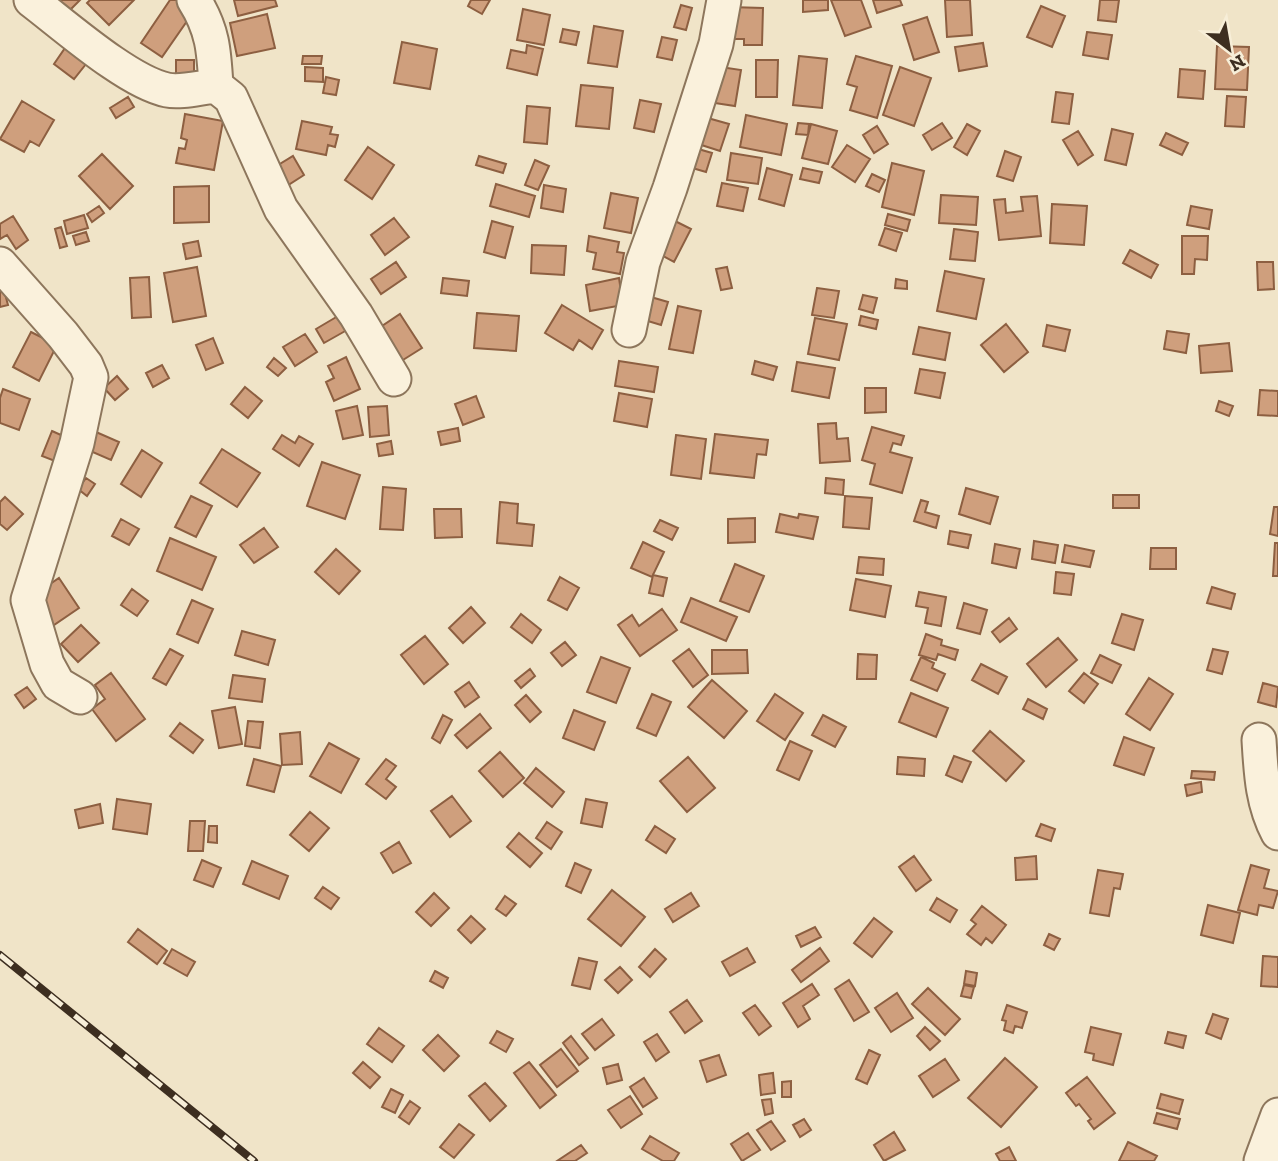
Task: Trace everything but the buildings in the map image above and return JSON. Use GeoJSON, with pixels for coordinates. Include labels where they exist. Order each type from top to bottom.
{"type":"FeatureCollection","features":[{"type":"Feature","properties":{"kind":"lane"},"geometry":{"type":"LineString","coordinates":[[31,0],[121,68],[148,83],[169,91],[216,86],[231,98],[281,209],[356,315],[394,379]]}},
{"type":"Feature","properties":{"kind":"lane"},"geometry":{"type":"LineString","coordinates":[[194,0],[210,27],[214,43],[216,86]]}},
{"type":"Feature","properties":{"kind":"lane"},"geometry":{"type":"LineString","coordinates":[[629,330],[643,262],[670,188],[716,44],[724,0]]}},
{"type":"Feature","properties":{"kind":"lane"},"geometry":{"type":"LineString","coordinates":[[0,264],[63,335],[86,365],[91,377],[77,443],[28,600],[47,664],[58,684],[80,697]]}},
{"type":"Feature","properties":{"kind":"lane"},"geometry":{"type":"LineString","coordinates":[[1259,740],[1262,786],[1272,822],[1278,833]]}},
{"type":"Feature","properties":{"kind":"lane"},"geometry":{"type":"LineString","coordinates":[[1261,1161],[1278,1115]]}},
{"type":"Feature","properties":{"kind":"railway"},"geometry":{"type":"LineString","coordinates":[[0,955],[254,1161]]}}]}
